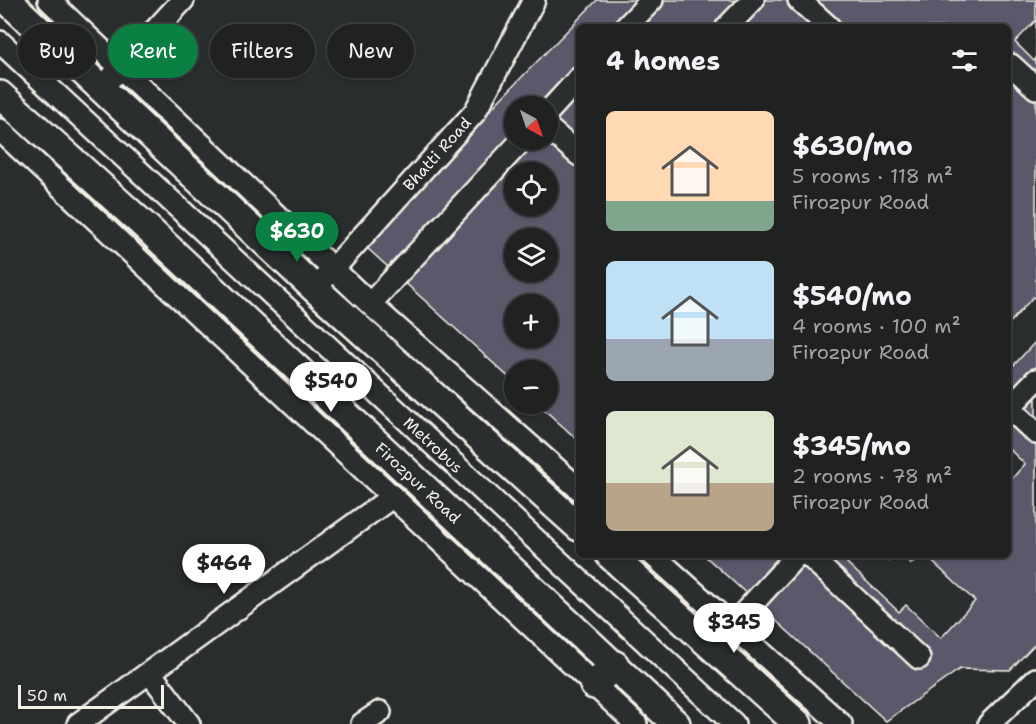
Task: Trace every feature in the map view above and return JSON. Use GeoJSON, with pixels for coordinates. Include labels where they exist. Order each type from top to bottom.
{"type":"FeatureCollection","features":[{"type":"Feature","properties":{"kind":"main road"},"geometry":{"type":"LineString","coordinates":[[7,0],[314,288],[576,524]]}},
{"type":"Feature","properties":{"kind":"main road","name":"Firozpur Road"},"geometry":{"type":"LineString","coordinates":[[0,95],[146,227],[676,724]]}},
{"type":"Feature","properties":{"kind":"main road"},"geometry":{"type":"LineString","coordinates":[[613,558],[797,724]]}},
{"type":"Feature","properties":{"kind":"main road"},"geometry":{"type":"LineString","coordinates":[[594,685],[615,665]]}},
{"type":"Feature","properties":{"kind":"street"},"geometry":{"type":"LineString","coordinates":[[49,0],[108,57]]}},
{"type":"Feature","properties":{"kind":"street"},"geometry":{"type":"LineString","coordinates":[[161,24],[183,0]]}},
{"type":"Feature","properties":{"kind":"street","name":"Bhatti Road"},"geometry":{"type":"LineString","coordinates":[[314,288],[333,270],[475,112],[534,0]]}},
{"type":"Feature","properties":{"kind":"street"},"geometry":{"type":"LineString","coordinates":[[629,24],[652,0]]}},
{"type":"Feature","properties":{"kind":"street"},"geometry":{"type":"LineString","coordinates":[[730,24],[753,0]]}},
{"type":"Feature","properties":{"kind":"street"},"geometry":{"type":"LineString","coordinates":[[799,0],[826,24]]}},
{"type":"Feature","properties":{"kind":"street","name":"Metrobus"},"geometry":{"type":"LineString","coordinates":[[0,42],[734,724]]}},
{"type":"Feature","properties":{"kind":"street"},"geometry":{"type":"LineString","coordinates":[[1011,64],[1036,88]]}},
{"type":"Feature","properties":{"kind":"street"},"geometry":{"type":"LineString","coordinates":[[100,88],[110,78]]}},
{"type":"Feature","properties":{"kind":"street"},"geometry":{"type":"LineString","coordinates":[[131,78],[370,304],[576,486]]}},
{"type":"Feature","properties":{"kind":"street"},"geometry":{"type":"LineString","coordinates":[[558,101],[576,81]]}},
{"type":"Feature","properties":{"kind":"street"},"geometry":{"type":"LineString","coordinates":[[0,130],[636,724]]}},
{"type":"Feature","properties":{"kind":"street"},"geometry":{"type":"LineString","coordinates":[[558,137],[576,152]]}},
{"type":"Feature","properties":{"kind":"street"},"geometry":{"type":"LineString","coordinates":[[370,304],[513,150]]}},
{"type":"Feature","properties":{"kind":"street"},"geometry":{"type":"LineString","coordinates":[[1011,405],[1036,380]]}},
{"type":"Feature","properties":{"kind":"street"},"geometry":{"type":"LineString","coordinates":[[1011,409],[1036,433]]}},
{"type":"Feature","properties":{"kind":"street"},"geometry":{"type":"LineString","coordinates":[[78,724],[392,497]]}},
{"type":"Feature","properties":{"kind":"street"},"geometry":{"type":"LineString","coordinates":[[655,558],[841,724]]}},
{"type":"Feature","properties":{"kind":"street"},"geometry":{"type":"LineString","coordinates":[[732,626],[794,558]]}},
{"type":"Feature","properties":{"kind":"street"},"geometry":{"type":"LineString","coordinates":[[811,558],[920,658]]}},
{"type":"Feature","properties":{"kind":"street"},"geometry":{"type":"LineString","coordinates":[[150,673],[189,724]]}},
{"type":"Feature","properties":{"kind":"street"},"geometry":{"type":"LineString","coordinates":[[989,724],[1036,679]]}},
{"type":"Feature","properties":{"kind":"street"},"geometry":{"type":"LineString","coordinates":[[797,724],[817,703]]}},
{"type":"Feature","properties":{"kind":"street"},"geometry":{"type":"LineString","coordinates":[[362,724],[380,712]]}},
{"type":"Feature","properties":{"kind":"building"},"geometry":{"type":"Polygon","coordinates":[[[597,0],[1036,0],[1036,643],[1010,670],[960,669],[886,721],[707,558],[1011,558],[1011,24],[576,24],[576,438],[549,414],[558,414],[558,360],[504,360],[504,373],[366,247],[480,120],[597,0]]]}},
{"type":"Feature","properties":{"kind":"building"},"geometry":{"type":"Polygon","coordinates":[[[1036,20],[1036,59],[1034,61],[1015,42],[1036,20]]]}},
{"type":"Feature","properties":{"kind":"building"},"geometry":{"type":"Polygon","coordinates":[[[1033,297],[1036,299],[1036,341],[1014,365],[1011,362],[1011,322],[1033,297]]]}},
{"type":"Feature","properties":{"kind":"building"},"geometry":{"type":"Polygon","coordinates":[[[1011,451],[1025,464],[1011,480],[1011,451]]]}},
{"type":"Feature","properties":{"kind":"building"},"geometry":{"type":"Polygon","coordinates":[[[852,558],[885,558],[888,561],[891,558],[904,558],[911,564],[917,558],[928,558],[975,601],[941,638],[906,605],[899,612],[847,563],[852,558]]]}}]}
